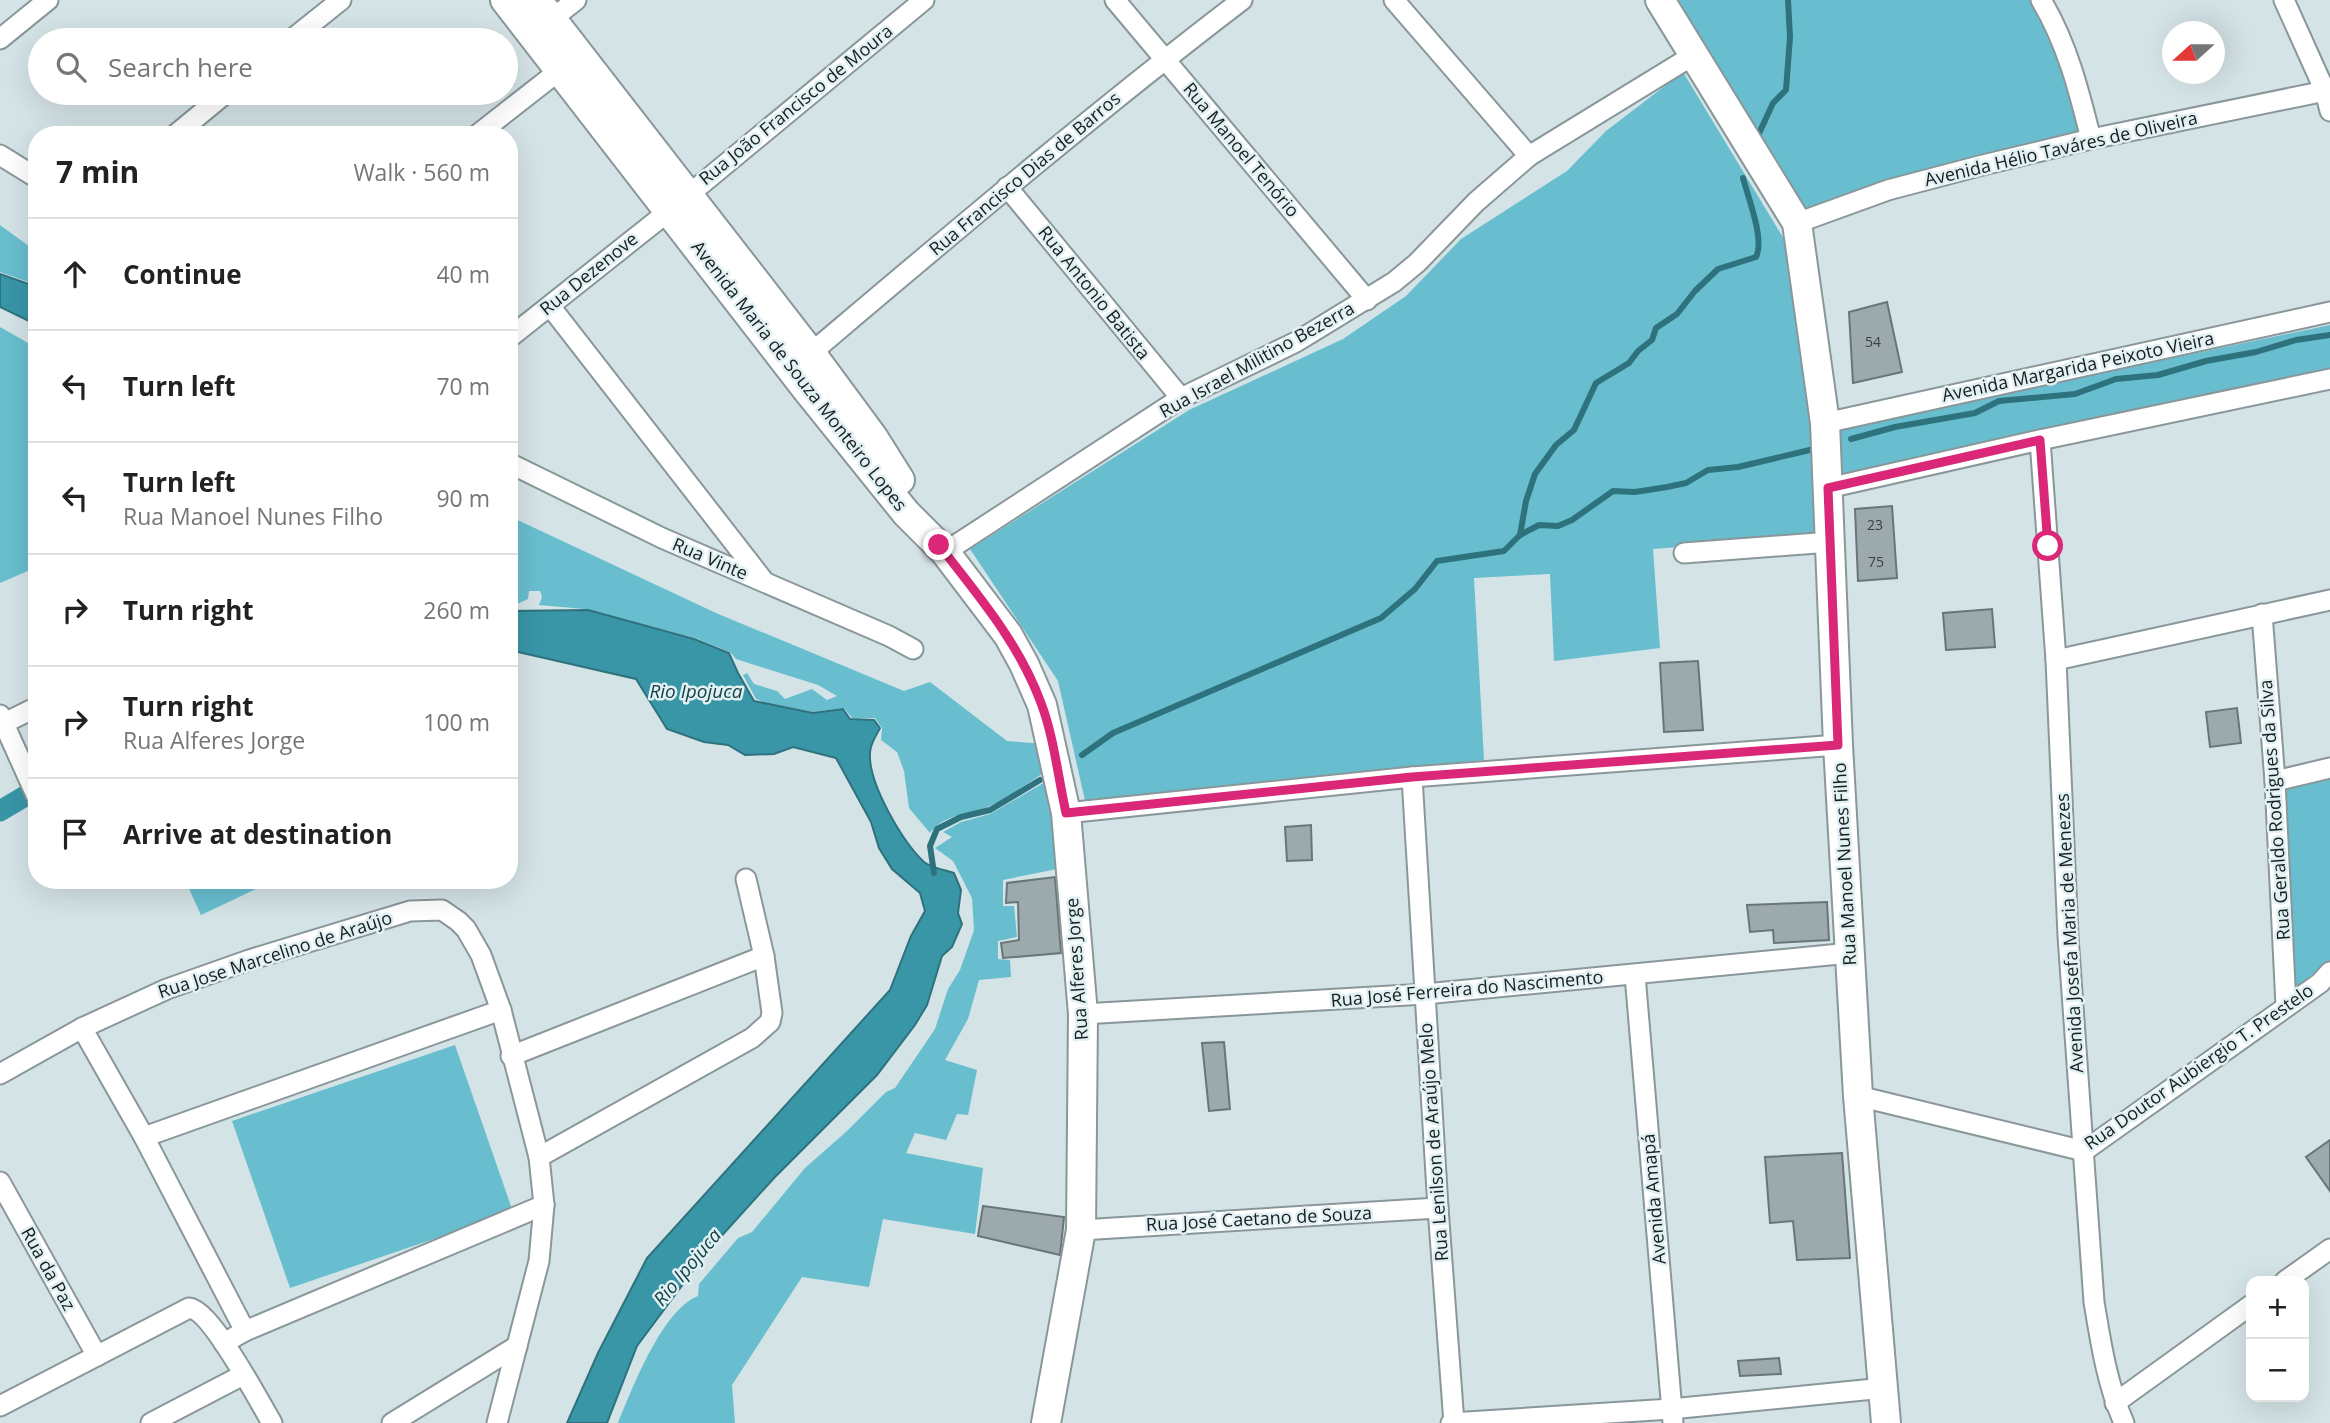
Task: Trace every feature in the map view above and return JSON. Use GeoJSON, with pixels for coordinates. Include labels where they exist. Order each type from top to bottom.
{"type":"FeatureCollection","features":[{"type":"Feature","properties":{"kind":"street"},"geometry":{"type":"LineString","coordinates":[[0,39],[48,0]]}},
{"type":"Feature","properties":{"kind":"street"},"geometry":{"type":"LineString","coordinates":[[306,28],[341,0]]}},
{"type":"Feature","properties":{"kind":"street","name":"Avenida Maria de Souza Monteiro Lopes"},"geometry":{"type":"LineString","coordinates":[[505,0],[560,70],[811,353],[873,437],[942,549]]}},
{"type":"Feature","properties":{"kind":"street"},"geometry":{"type":"LineString","coordinates":[[545,9],[576,0]]}},
{"type":"Feature","properties":{"kind":"street","name":"Rua João Francisco de Moura"},"geometry":{"type":"LineString","coordinates":[[679,202],[924,0]]}},
{"type":"Feature","properties":{"kind":"street","name":"Rua Manoel Tenório"},"geometry":{"type":"LineString","coordinates":[[1115,0],[1367,300]]}},
{"type":"Feature","properties":{"kind":"street","name":"Rua Francisco Dias de Barros"},"geometry":{"type":"LineString","coordinates":[[811,353],[1007,187],[1242,0]]}},
{"type":"Feature","properties":{"kind":"street"},"geometry":{"type":"LineString","coordinates":[[1394,0],[1529,156]]}},
{"type":"Feature","properties":{"kind":"street"},"geometry":{"type":"LineString","coordinates":[[1660,0],[1797,223]]}},
{"type":"Feature","properties":{"kind":"street"},"geometry":{"type":"LineString","coordinates":[[2041,0],[2052,18],[2076,76],[2091,139]]}},
{"type":"Feature","properties":{"kind":"street"},"geometry":{"type":"LineString","coordinates":[[2284,0],[2327,90],[2330,111]]}},
{"type":"Feature","properties":{"kind":"street","name":"Avenida Maria de Souza Monteiro Lopes"},"geometry":{"type":"LineString","coordinates":[[545,9],[679,202],[716,273],[906,513],[942,549]]}},
{"type":"Feature","properties":{"kind":"street","name":"Rua Israel Militino Bezerra"},"geometry":{"type":"LineString","coordinates":[[942,549],[1181,398],[1296,342],[1367,300],[1417,263],[1476,202],[1529,156],[1692,56]]}},
{"type":"Feature","properties":{"kind":"street"},"geometry":{"type":"LineString","coordinates":[[518,103],[560,70]]}},
{"type":"Feature","properties":{"kind":"street","name":"Avenida Hélio Taváres de Oliveira"},"geometry":{"type":"LineString","coordinates":[[1797,223],[1888,190],[2091,139],[2327,90]]}},
{"type":"Feature","properties":{"kind":"street"},"geometry":{"type":"LineString","coordinates":[[186,126],[211,105]]}},
{"type":"Feature","properties":{"kind":"street"},"geometry":{"type":"LineString","coordinates":[[488,126],[515,105]]}},
{"type":"Feature","properties":{"kind":"street"},"geometry":{"type":"LineString","coordinates":[[0,155],[28,172]]}},
{"type":"Feature","properties":{"kind":"street","name":"Rua Antonio Batista"},"geometry":{"type":"LineString","coordinates":[[1007,187],[1181,398]]}},
{"type":"Feature","properties":{"kind":"street","name":"Rua Dezenove"},"geometry":{"type":"LineString","coordinates":[[518,331],[679,202]]}},
{"type":"Feature","properties":{"kind":"street","name":"Rua Manoel Nunes Filho"},"geometry":{"type":"LineString","coordinates":[[1797,223],[1825,423],[1838,745],[1858,1096],[1886,1423]]}},
{"type":"Feature","properties":{"kind":"street"},"geometry":{"type":"LineString","coordinates":[[550,306],[766,583]]}},
{"type":"Feature","properties":{"kind":"street","name":"Avenida Margarida Peixoto Vieira"},"geometry":{"type":"LineString","coordinates":[[1825,423],[2330,312]]}},
{"type":"Feature","properties":{"kind":"street"},"geometry":{"type":"LineString","coordinates":[[1828,488],[2330,379]]}},
{"type":"Feature","properties":{"kind":"street","name":"Avenida Josefa Maria de Menezes"},"geometry":{"type":"LineString","coordinates":[[2040,440],[2056,660],[2068,936],[2094,1302],[2102,1355],[2115,1403],[2124,1423]]}},
{"type":"Feature","properties":{"kind":"street","name":"Rua Vinte"},"geometry":{"type":"LineString","coordinates":[[518,467],[662,538],[889,636],[913,649]]}},
{"type":"Feature","properties":{"kind":"street"},"geometry":{"type":"LineString","coordinates":[[1684,553],[1830,542]]}},
{"type":"Feature","properties":{"kind":"street","name":"Rua Alferes Jorge"},"geometry":{"type":"LineString","coordinates":[[942,549],[1008,635],[1024,664],[1042,705],[1066,813],[1083,1014],[1081,1230],[1046,1423]]}},
{"type":"Feature","properties":{"kind":"street"},"geometry":{"type":"LineString","coordinates":[[2056,660],[2330,600]]}},
{"type":"Feature","properties":{"kind":"street","name":"Rua Geraldo Rodrigues da Silva"},"geometry":{"type":"LineString","coordinates":[[2262,614],[2275,782],[2286,1006]]}},
{"type":"Feature","properties":{"kind":"street"},"geometry":{"type":"LineString","coordinates":[[28,710],[1,721],[28,765]]}},
{"type":"Feature","properties":{"kind":"street"},"geometry":{"type":"LineString","coordinates":[[1066,813],[1412,777],[1838,745]]}},
{"type":"Feature","properties":{"kind":"street"},"geometry":{"type":"LineString","coordinates":[[2275,782],[2330,768]]}},
{"type":"Feature","properties":{"kind":"street","name":"Rua Lenilson de Araújo Melo"},"geometry":{"type":"LineString","coordinates":[[1412,777],[1452,1423]]}},
{"type":"Feature","properties":{"kind":"street"},"geometry":{"type":"LineString","coordinates":[[539,1157],[752,1038],[770,1022],[772,1013],[764,956],[746,879]]}},
{"type":"Feature","properties":{"kind":"street","name":"Rua Jose Marcelino de Araújo"},"geometry":{"type":"LineString","coordinates":[[0,1074],[82,1028],[167,989],[248,960],[410,911],[442,910],[458,921],[473,940],[491,977],[500,1010]]}},
{"type":"Feature","properties":{"kind":"street","name":"Rua José Ferreira do Nascimento"},"geometry":{"type":"LineString","coordinates":[[1083,1014],[1425,994],[1850,953]]}},
{"type":"Feature","properties":{"kind":"street"},"geometry":{"type":"LineString","coordinates":[[511,1056],[764,956]]}},
{"type":"Feature","properties":{"kind":"street","name":"Rua Doutor Aubiergio T. Prestelo"},"geometry":{"type":"LineString","coordinates":[[1858,1096],[2084,1152],[2319,983],[2330,972]]}},
{"type":"Feature","properties":{"kind":"street","name":"Avenida Amapá"},"geometry":{"type":"LineString","coordinates":[[1635,975],[1672,1416]]}},
{"type":"Feature","properties":{"kind":"street"},"geometry":{"type":"LineString","coordinates":[[144,1137],[500,1010],[539,1157],[544,1205],[539,1261],[497,1423]]}},
{"type":"Feature","properties":{"kind":"street"},"geometry":{"type":"LineString","coordinates":[[82,1028],[144,1137],[245,1331]]}},
{"type":"Feature","properties":{"kind":"street","name":"Rua da Paz"},"geometry":{"type":"LineString","coordinates":[[0,1182],[97,1356]]}},
{"type":"Feature","properties":{"kind":"street"},"geometry":{"type":"LineString","coordinates":[[224,1343],[245,1331],[544,1205]]}},
{"type":"Feature","properties":{"kind":"street","name":"Rua José Caetano de Souza"},"geometry":{"type":"LineString","coordinates":[[1081,1230],[1438,1208]]}},
{"type":"Feature","properties":{"kind":"street"},"geometry":{"type":"LineString","coordinates":[[2292,1276],[2330,1249]]}},
{"type":"Feature","properties":{"kind":"street"},"geometry":{"type":"LineString","coordinates":[[0,1406],[189,1308],[202,1313],[224,1343],[272,1423]]}},
{"type":"Feature","properties":{"kind":"street"},"geometry":{"type":"LineString","coordinates":[[2115,1403],[2246,1309]]}},
{"type":"Feature","properties":{"kind":"street"},"geometry":{"type":"LineString","coordinates":[[392,1423],[517,1346]]}},
{"type":"Feature","properties":{"kind":"street"},"geometry":{"type":"LineString","coordinates":[[150,1423],[243,1375]]}},
{"type":"Feature","properties":{"kind":"street"},"geometry":{"type":"LineString","coordinates":[[1452,1423],[1672,1416],[1884,1388]]}},
{"type":"Feature","properties":{"kind":"shaded area"},"geometry":{"type":"Polygon","coordinates":[[[1678,0],[2031,0],[2055,48],[2083,133],[1804,210],[1678,0]]]}},
{"type":"Feature","properties":{"kind":"shaded area"},"geometry":{"type":"Polygon","coordinates":[[[1683,72],[1796,259],[1824,536],[1653,549],[1660,648],[1554,661],[1550,574],[1474,578],[1484,760],[1086,805],[1058,681],[970,549],[1189,410],[1343,339],[1406,296],[1461,239],[1567,171],[1606,131],[1683,72]]]}},
{"type":"Feature","properties":{"kind":"shaded area"},"geometry":{"type":"Polygon","coordinates":[[[0,225],[28,245],[28,282],[0,272],[0,225]]]}},
{"type":"Feature","properties":{"kind":"shaded area"},"geometry":{"type":"Polygon","coordinates":[[[2330,325],[2330,373],[1838,478],[1834,429],[2330,325]]]}},
{"type":"Feature","properties":{"kind":"shaded area"},"geometry":{"type":"Polygon","coordinates":[[[0,327],[28,343],[28,571],[0,583],[0,327]]]}},
{"type":"Feature","properties":{"kind":"shaded area"},"geometry":{"type":"Polygon","coordinates":[[[518,520],[716,613],[904,691],[930,682],[1007,741],[1046,744],[1051,768],[998,802],[949,818],[930,833],[909,808],[904,771],[897,752],[881,740],[882,728],[875,718],[852,718],[844,708],[813,712],[763,702],[756,699],[743,675],[747,673],[754,684],[777,691],[785,699],[812,689],[827,700],[837,696],[818,685],[736,659],[730,652],[695,638],[584,609],[539,605],[542,597],[540,591],[529,591],[528,599],[518,604],[518,520]]]}},
{"type":"Feature","properties":{"kind":"shaded area"},"geometry":{"type":"Polygon","coordinates":[[[2330,776],[2330,964],[2293,993],[2284,788],[2330,776]]]}},
{"type":"Feature","properties":{"kind":"shaded area"},"geometry":{"type":"Polygon","coordinates":[[[1052,778],[1062,868],[1003,880],[1003,906],[1014,906],[1017,937],[998,941],[998,959],[1010,960],[1011,977],[979,980],[968,1019],[945,1060],[977,1070],[968,1115],[957,1114],[946,1140],[915,1133],[906,1153],[983,1168],[975,1234],[883,1219],[869,1287],[802,1277],[732,1385],[735,1423],[618,1423],[650,1352],[672,1317],[698,1296],[699,1284],[738,1238],[752,1232],[805,1168],[886,1092],[895,1088],[935,1029],[948,989],[960,970],[974,930],[972,898],[953,861],[935,848],[952,837],[943,832],[961,822],[990,814],[1052,778]]]}},
{"type":"Feature","properties":{"kind":"shaded area"},"geometry":{"type":"Polygon","coordinates":[[[189,889],[256,889],[201,915],[189,889]]]}},
{"type":"Feature","properties":{"kind":"shaded area"},"geometry":{"type":"Polygon","coordinates":[[[455,1045],[513,1212],[290,1288],[232,1121],[455,1045]]]}},
{"type":"Feature","properties":{"kind":"water"},"geometry":{"type":"Polygon","coordinates":[[[0,274],[28,284],[28,321],[0,307],[0,274]]]}},
{"type":"Feature","properties":{"kind":"water","name":"Rio Ipojuca"},"geometry":{"type":"Polygon","coordinates":[[[588,610],[694,639],[729,653],[754,701],[813,713],[843,709],[850,719],[874,720],[880,728],[871,746],[871,765],[888,811],[915,853],[924,862],[954,873],[961,890],[958,913],[962,924],[952,947],[942,956],[927,1005],[915,1025],[877,1075],[775,1177],[707,1252],[637,1346],[607,1423],[567,1423],[598,1353],[647,1258],[890,990],[911,936],[925,911],[920,893],[892,869],[879,848],[871,822],[836,758],[793,747],[774,754],[745,755],[728,745],[704,742],[667,729],[636,679],[518,652],[518,611],[588,610]]]}},
{"type":"Feature","properties":{"kind":"building"},"geometry":{"type":"Polygon","coordinates":[[[1887,302],[1902,372],[1853,383],[1849,312],[1887,302]]]}},
{"type":"Feature","properties":{"kind":"building"},"geometry":{"type":"Polygon","coordinates":[[[1892,506],[1897,578],[1858,581],[1855,509],[1892,506]]]}},
{"type":"Feature","properties":{"kind":"building"},"geometry":{"type":"Polygon","coordinates":[[[1992,609],[1995,647],[1946,650],[1943,613],[1992,609]]]}},
{"type":"Feature","properties":{"kind":"building"},"geometry":{"type":"Polygon","coordinates":[[[1698,661],[1703,730],[1664,732],[1660,663],[1698,661]]]}},
{"type":"Feature","properties":{"kind":"building"},"geometry":{"type":"Polygon","coordinates":[[[2237,708],[2241,743],[2210,747],[2206,712],[2237,708]]]}},
{"type":"Feature","properties":{"kind":"building"},"geometry":{"type":"Polygon","coordinates":[[[1311,825],[1312,860],[1287,861],[1285,827],[1311,825]]]}},
{"type":"Feature","properties":{"kind":"building"},"geometry":{"type":"Polygon","coordinates":[[[1055,877],[1061,953],[1003,958],[1001,943],[1019,940],[1018,902],[1006,903],[1007,883],[1055,877]]]}},
{"type":"Feature","properties":{"kind":"building"},"geometry":{"type":"Polygon","coordinates":[[[1827,902],[1829,940],[1774,943],[1773,930],[1750,932],[1747,905],[1827,902]]]}},
{"type":"Feature","properties":{"kind":"building"},"geometry":{"type":"Polygon","coordinates":[[[1224,1042],[1230,1109],[1209,1111],[1202,1043],[1224,1042]]]}},
{"type":"Feature","properties":{"kind":"building"},"geometry":{"type":"Polygon","coordinates":[[[2330,1140],[2330,1191],[2306,1157],[2330,1140]]]}},
{"type":"Feature","properties":{"kind":"building"},"geometry":{"type":"Polygon","coordinates":[[[1842,1153],[1850,1258],[1797,1260],[1793,1221],[1770,1223],[1765,1157],[1842,1153]]]}},
{"type":"Feature","properties":{"kind":"building"},"geometry":{"type":"Polygon","coordinates":[[[983,1206],[1064,1217],[1060,1255],[978,1236],[983,1206]]]}},
{"type":"Feature","properties":{"kind":"building"},"geometry":{"type":"Polygon","coordinates":[[[1779,1358],[1781,1374],[1740,1376],[1738,1361],[1779,1358]]]}},
{"type":"Feature","properties":{"kind":"waterway"},"geometry":{"type":"LineString","coordinates":[[1756,140],[1773,103],[1786,90],[1790,37],[1788,0]]}},
{"type":"Feature","properties":{"kind":"waterway"},"geometry":{"type":"LineString","coordinates":[[1520,535],[1526,501],[1535,474],[1556,445],[1574,430],[1596,383],[1629,363],[1638,351],[1652,340],[1656,328],[1677,314],[1695,291],[1718,269],[1756,257],[1757,230],[1743,178]]}},
{"type":"Feature","properties":{"kind":"waterway"},"geometry":{"type":"LineString","coordinates":[[1851,439],[1895,427],[1975,413],[1999,401],[2075,394],[2116,379],[2158,375],[2296,340],[2330,335]]}},
{"type":"Feature","properties":{"kind":"waterway"},"geometry":{"type":"LineString","coordinates":[[1082,755],[1113,733],[1381,618],[1415,589],[1437,561],[1504,551],[1520,535],[1539,525],[1558,526],[1572,520],[1613,491],[1635,492],[1667,487],[1686,483],[1708,470],[1738,467],[1814,449]]}},
{"type":"Feature","properties":{"kind":"waterway"},"geometry":{"type":"LineString","coordinates":[[934,873],[930,846],[937,829],[961,817],[990,810],[1040,780]]}},
{"type":"Feature","properties":{"kind":"waterway"},"geometry":{"type":"LineString","coordinates":[[0,811],[28,794]]}},
{"type":"Feature","properties":{"kind":"route"},"geometry":{"type":"LineString","coordinates":[[939,545],[1008,635],[1024,664],[1042,705],[1066,813],[1412,777],[1838,745],[1828,488],[2040,440],[2048,546]]}}]}
